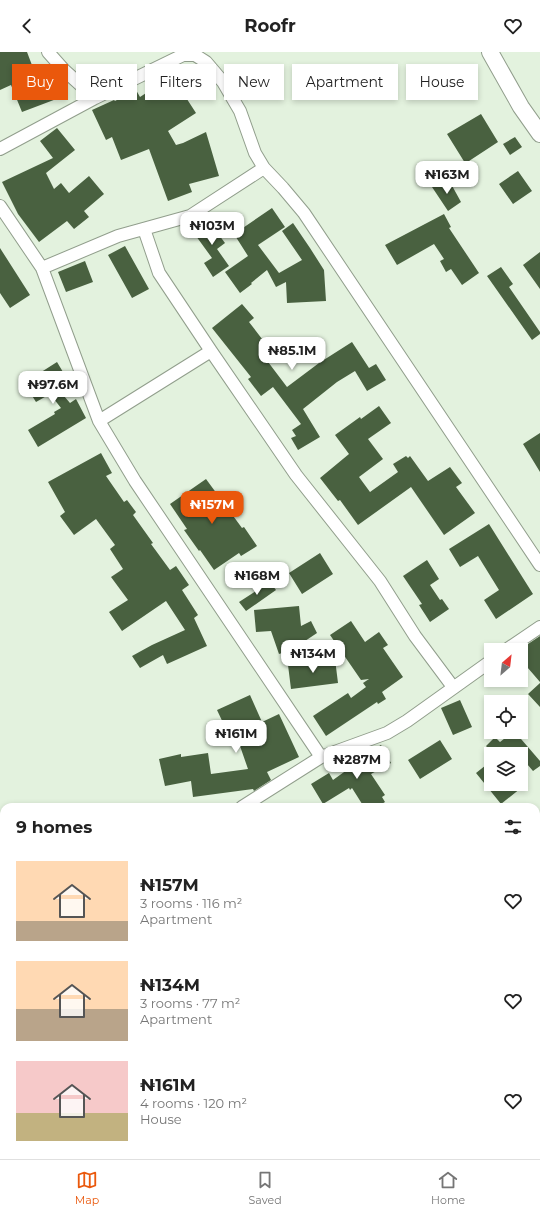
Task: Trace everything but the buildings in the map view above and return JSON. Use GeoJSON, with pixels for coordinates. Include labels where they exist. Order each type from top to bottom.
{"type":"FeatureCollection","features":[{"type":"Feature","properties":{"kind":"street"},"geometry":{"type":"LineString","coordinates":[[48,52],[64,70],[76,80]]}},
{"type":"Feature","properties":{"kind":"street"},"geometry":{"type":"LineString","coordinates":[[490,52],[521,107],[540,134]]}},
{"type":"Feature","properties":{"kind":"street"},"geometry":{"type":"LineString","coordinates":[[137,78],[183,55],[195,55],[206,62],[223,82],[240,111],[255,153],[264,168],[304,213],[540,565]]}},
{"type":"Feature","properties":{"kind":"street"},"geometry":{"type":"LineString","coordinates":[[0,149],[92,100]]}},
{"type":"Feature","properties":{"kind":"street"},"geometry":{"type":"LineString","coordinates":[[42,268],[118,236],[190,216],[264,168]]}},
{"type":"Feature","properties":{"kind":"street"},"geometry":{"type":"LineString","coordinates":[[0,206],[4,220],[42,268],[99,421],[135,482],[321,757]]}},
{"type":"Feature","properties":{"kind":"street"},"geometry":{"type":"LineString","coordinates":[[144,229],[159,273],[211,351],[296,475],[380,582],[415,636],[454,687]]}},
{"type":"Feature","properties":{"kind":"street"},"geometry":{"type":"LineString","coordinates":[[99,421],[211,351]]}},
{"type":"Feature","properties":{"kind":"street"},"geometry":{"type":"LineString","coordinates":[[516,643],[540,626]]}},
{"type":"Feature","properties":{"kind":"street"},"geometry":{"type":"LineString","coordinates":[[248,803],[321,757],[387,734],[484,666]]}}]}
